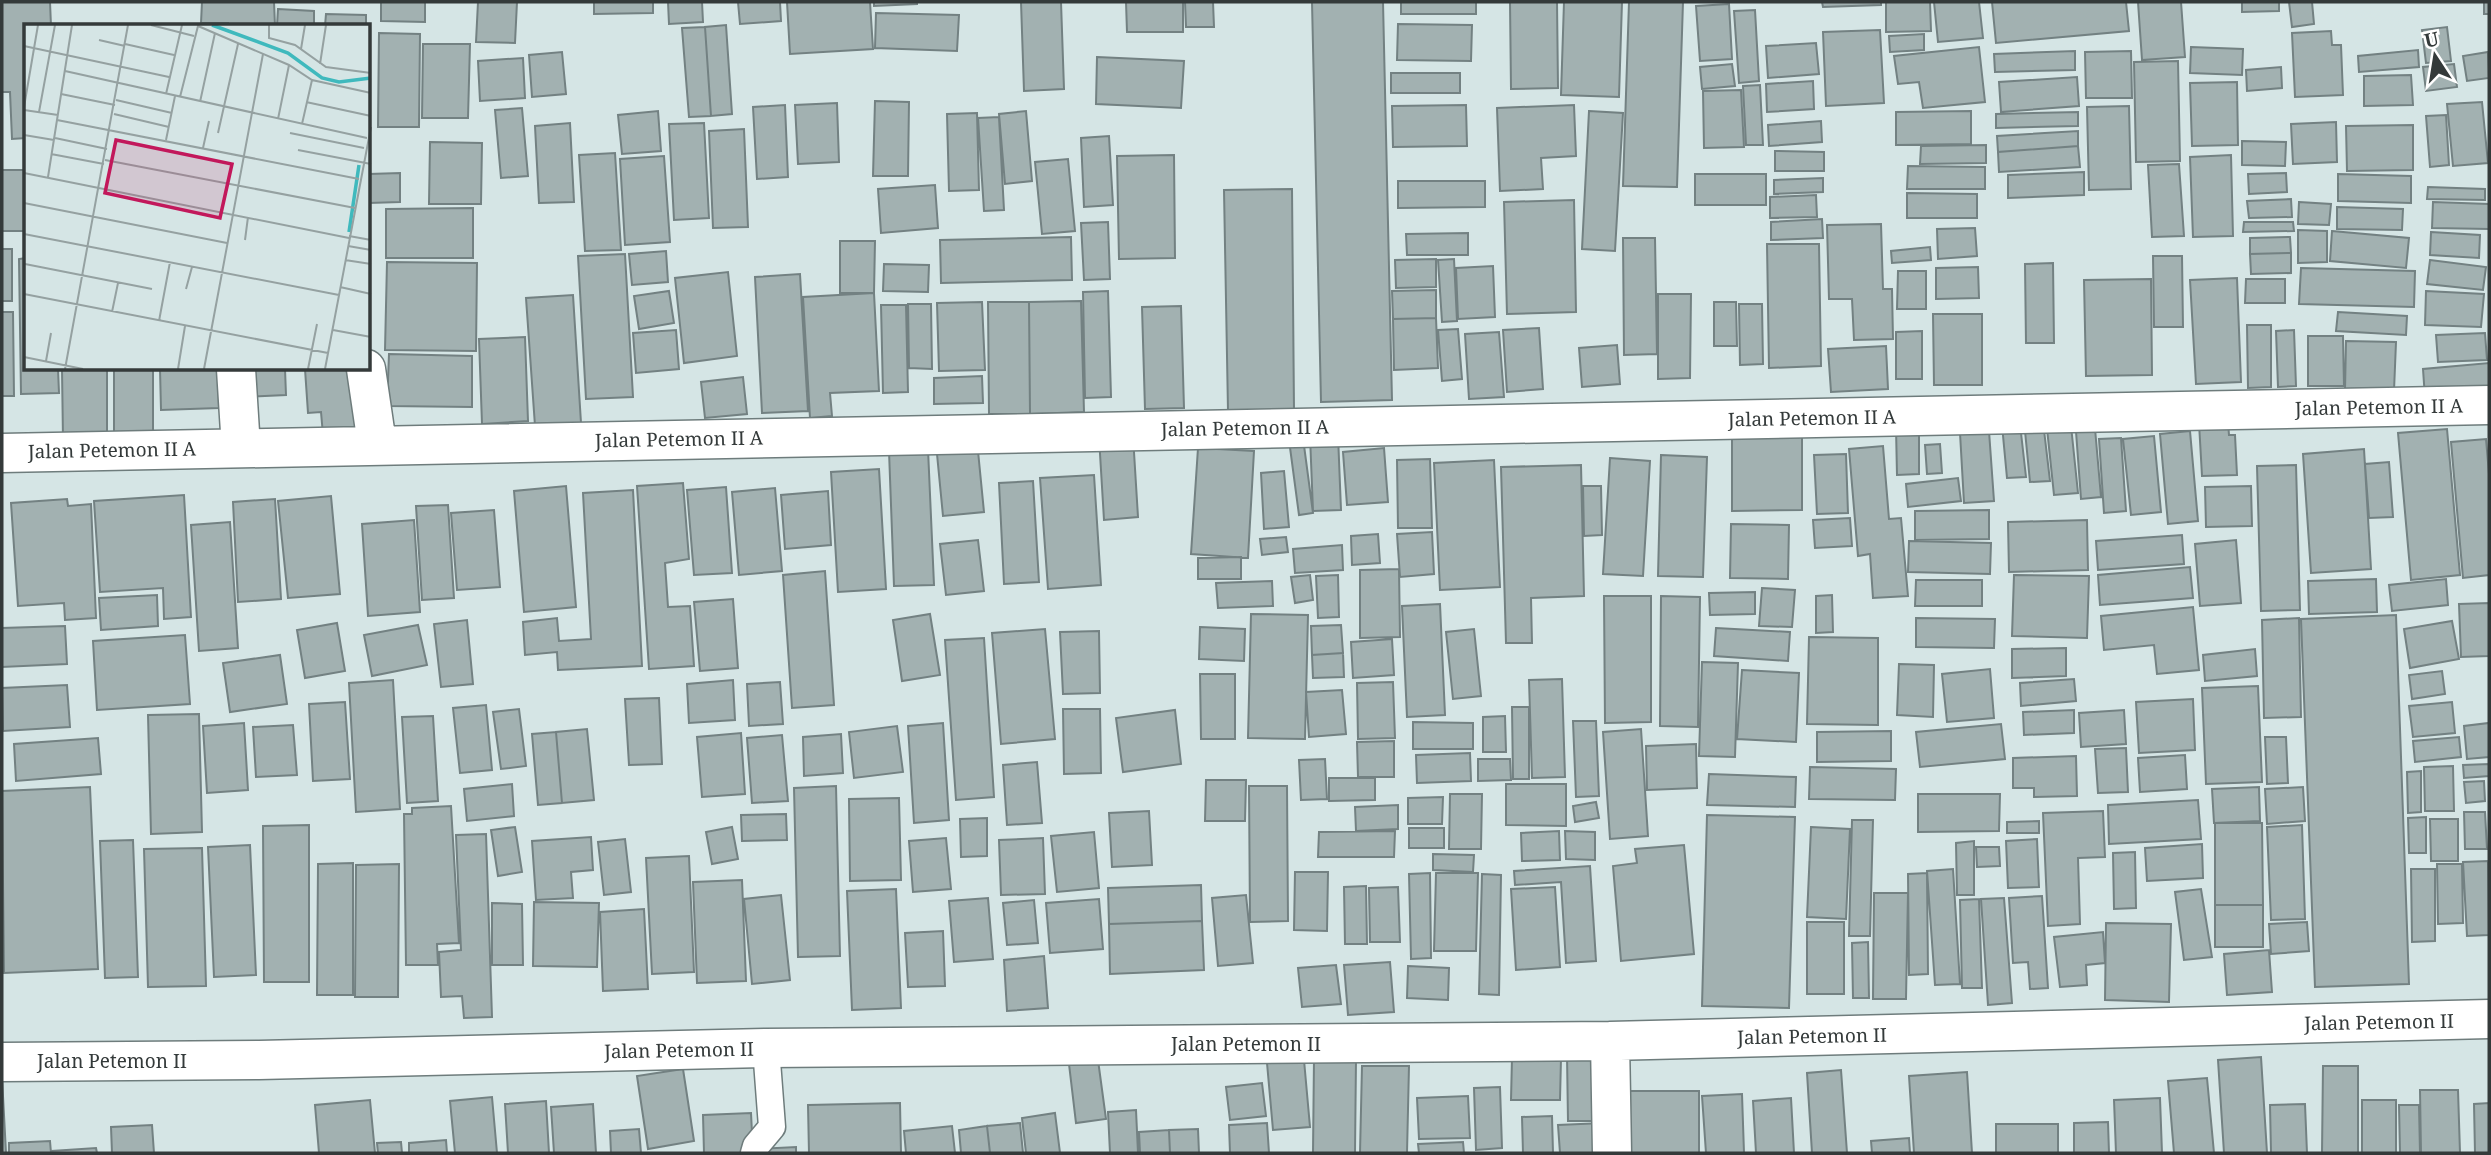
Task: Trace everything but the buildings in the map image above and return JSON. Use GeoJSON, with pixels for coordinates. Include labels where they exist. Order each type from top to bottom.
{"type":"FeatureCollection","features":[{"type":"Feature","properties":{"kind":"street"},"geometry":{"type":"LineString","coordinates":[[236,371],[241,448]]}},
{"type":"Feature","properties":{"kind":"street"},"geometry":{"type":"LineString","coordinates":[[366,371],[377,444]]}},
{"type":"Feature","properties":{"kind":"street","name":"Jalan Petemon II A"},"geometry":{"type":"LineString","coordinates":[[2,453],[2489,405]]}},
{"type":"Feature","properties":{"kind":"street","name":"Jalan Petemon II"},"geometry":{"type":"LineString","coordinates":[[2,1062],[259,1060],[766,1048],[1610,1041],[2489,1019]]}},
{"type":"Feature","properties":{"kind":"street"},"geometry":{"type":"LineString","coordinates":[[1610,1041],[1612,1153]]}},
{"type":"Feature","properties":{"kind":"lane"},"geometry":{"type":"LineString","coordinates":[[754,1153],[756,1146],[772,1127],[766,1048]]}}]}
